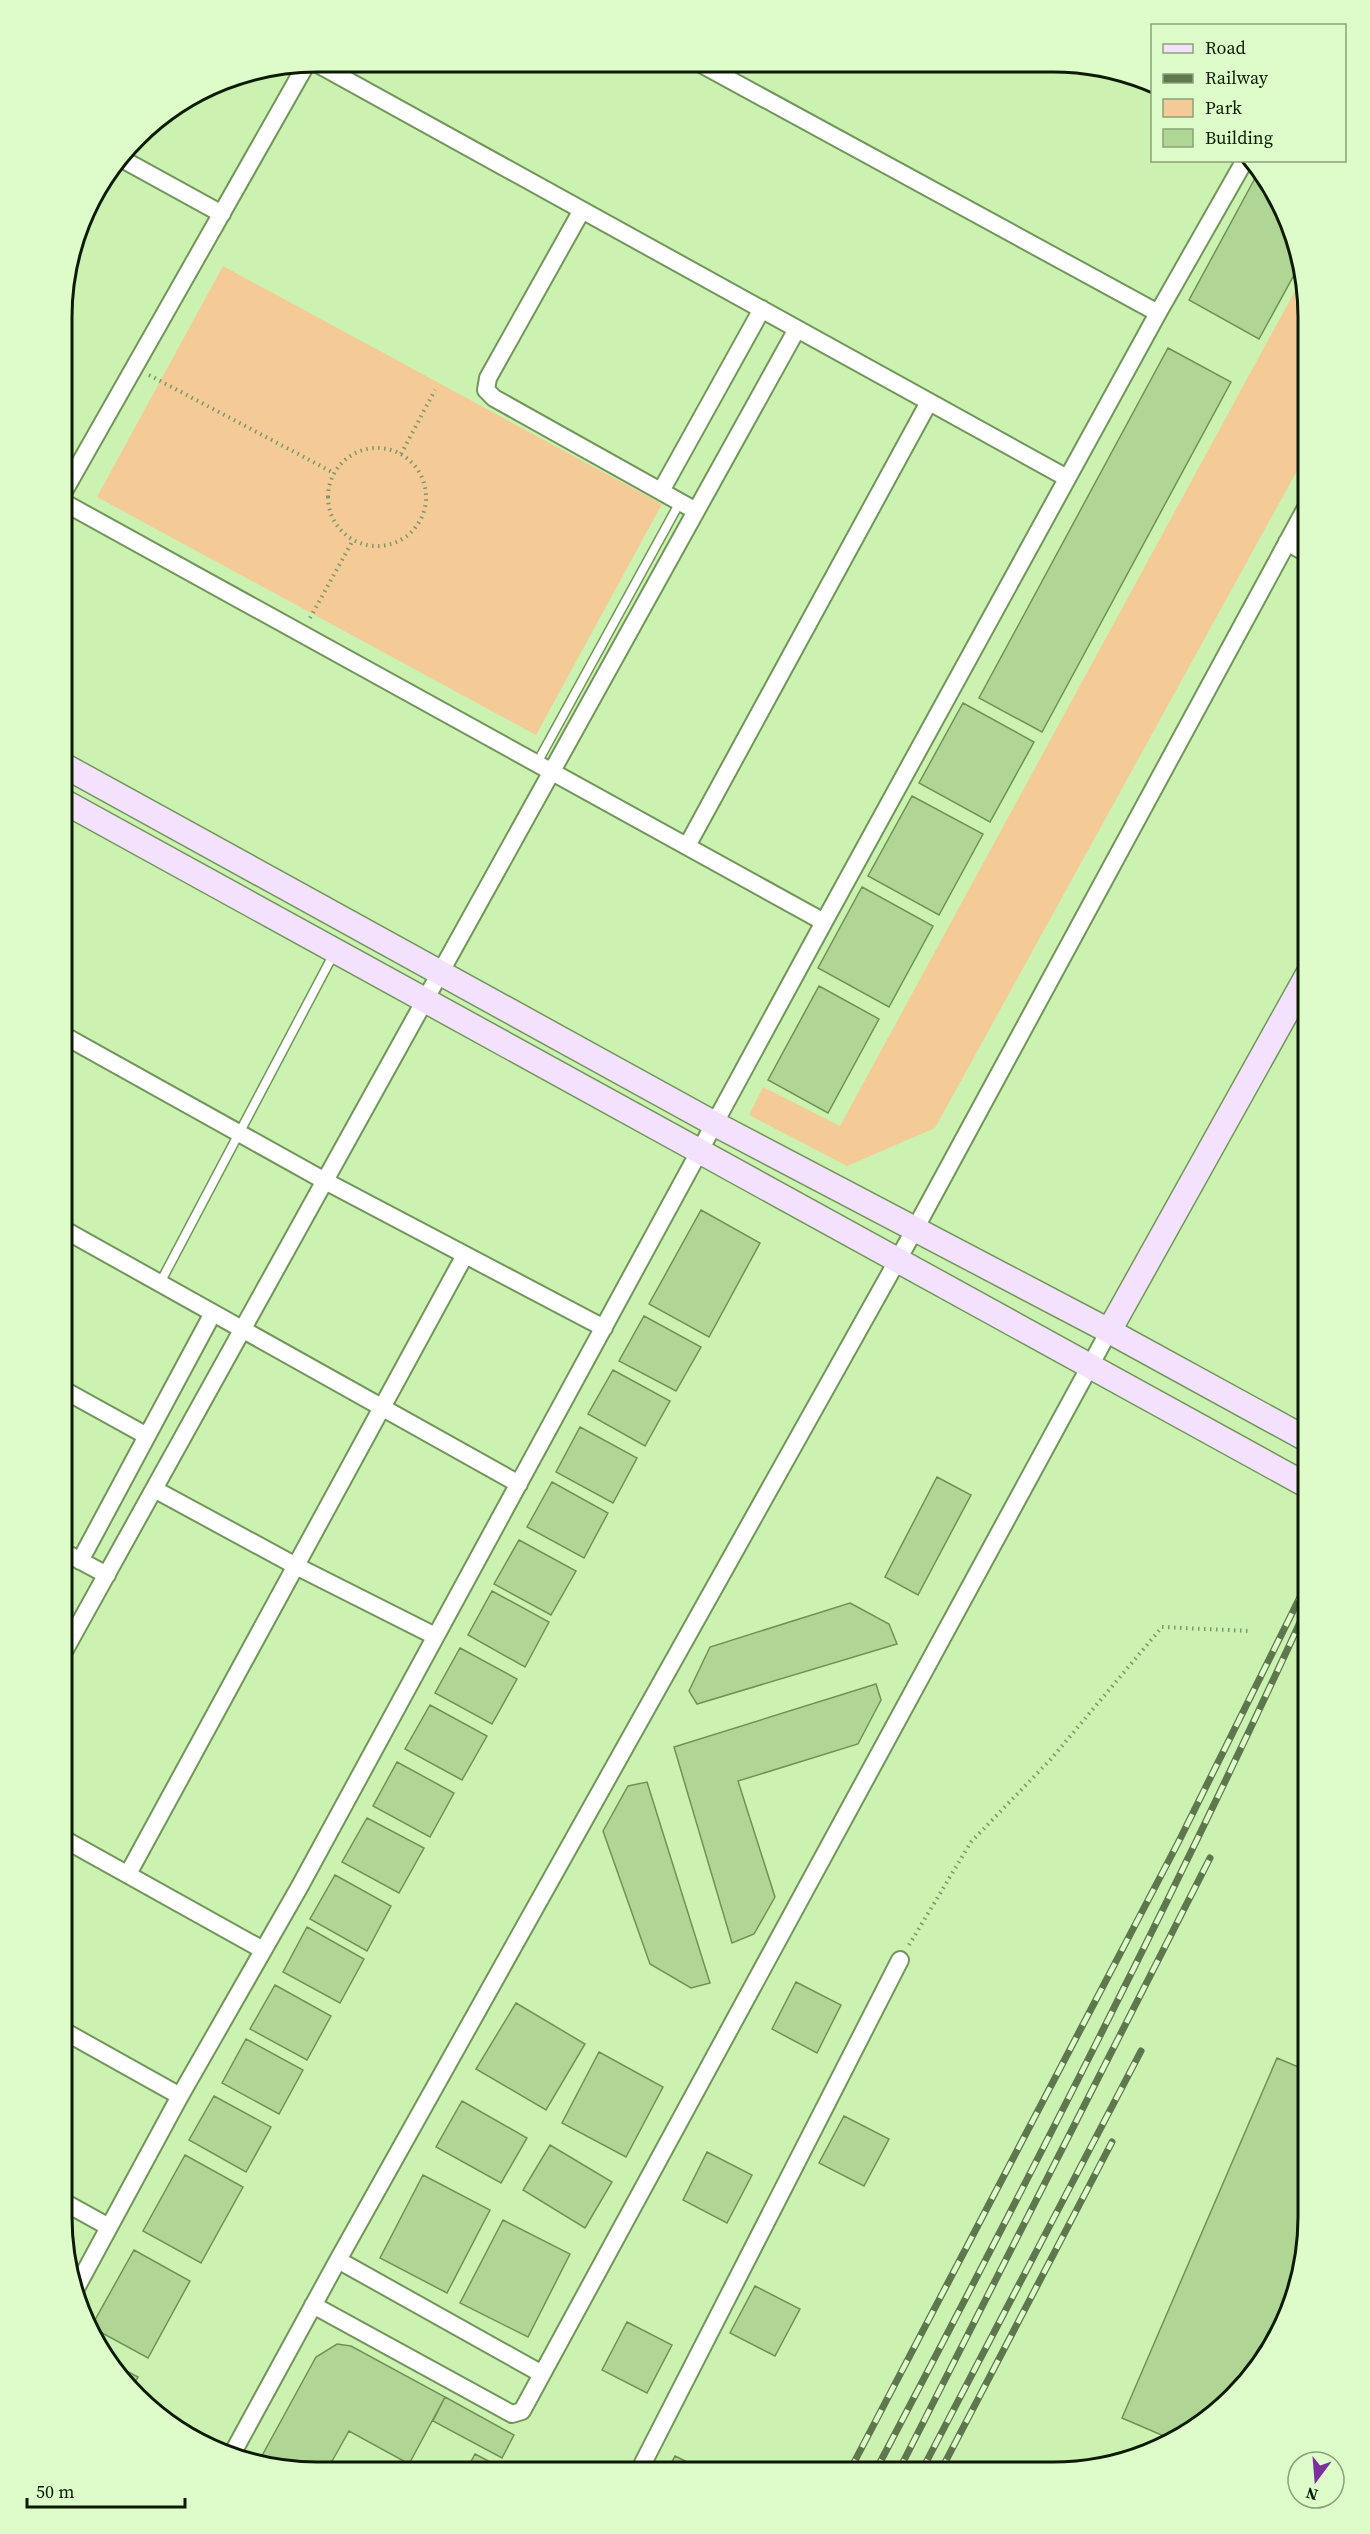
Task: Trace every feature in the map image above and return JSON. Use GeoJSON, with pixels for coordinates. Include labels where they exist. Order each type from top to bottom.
{"type":"FeatureCollection","features":[{"type":"Feature","properties":{"kind":"street"},"geometry":{"type":"LineString","coordinates":[[332,72],[1067,478]]}},
{"type":"Feature","properties":{"kind":"street"},"geometry":{"type":"LineString","coordinates":[[716,72],[1158,313]]}},
{"type":"Feature","properties":{"kind":"street"},"geometry":{"type":"LineString","coordinates":[[72,477],[301,73]]}},
{"type":"Feature","properties":{"kind":"street"},"geometry":{"type":"LineString","coordinates":[[128,162],[222,214]]}},
{"type":"Feature","properties":{"kind":"street"},"geometry":{"type":"LineString","coordinates":[[80,2281],[519,1484],[1067,478],[1243,163]]}},
{"type":"Feature","properties":{"kind":"street"},"geometry":{"type":"LineString","coordinates":[[582,210],[488,378],[486,390],[494,398],[696,511]]}},
{"type":"Feature","properties":{"kind":"street"},"geometry":{"type":"LineString","coordinates":[[661,491],[762,309]]}},
{"type":"Feature","properties":{"kind":"street"},"geometry":{"type":"LineString","coordinates":[[72,1637],[797,329]]}},
{"type":"Feature","properties":{"kind":"street"},"geometry":{"type":"LineString","coordinates":[[687,846],[929,402]]}},
{"type":"Feature","properties":{"kind":"street"},"geometry":{"type":"LineString","coordinates":[[72,507],[824,922]]}},
{"type":"Feature","properties":{"kind":"street"},"geometry":{"type":"LineString","coordinates":[[235,2448],[338,2260],[915,1229],[1298,522]]}},
{"type":"Feature","properties":{"kind":"street"},"geometry":{"type":"LineString","coordinates":[[1287,542],[1298,548]]}},
{"type":"Feature","properties":{"kind":"street"},"geometry":{"type":"LineString","coordinates":[[72,770],[715,1124],[1109,1331],[1298,1435]]}},
{"type":"Feature","properties":{"kind":"street"},"geometry":{"type":"LineString","coordinates":[[72,806],[1298,1480]]}},
{"type":"Feature","properties":{"kind":"street"},"geometry":{"type":"LineString","coordinates":[[313,2305],[512,2414],[522,2411],[1109,1331],[1298,992]]}},
{"type":"Feature","properties":{"kind":"street"},"geometry":{"type":"LineString","coordinates":[[72,1040],[325,1181],[604,1328]]}},
{"type":"Feature","properties":{"kind":"street"},"geometry":{"type":"LineString","coordinates":[[72,1234],[519,1484]]}},
{"type":"Feature","properties":{"kind":"street"},"geometry":{"type":"LineString","coordinates":[[128,1874],[465,1255]]}},
{"type":"Feature","properties":{"kind":"street"},"geometry":{"type":"LineString","coordinates":[[80,1561],[213,1313]]}},
{"type":"Feature","properties":{"kind":"street"},"geometry":{"type":"LineString","coordinates":[[72,1395],[147,1436]]}},
{"type":"Feature","properties":{"kind":"street"},"geometry":{"type":"LineString","coordinates":[[154,1489],[296,1566],[435,1636]]}},
{"type":"Feature","properties":{"kind":"street"},"geometry":{"type":"LineString","coordinates":[[72,1557],[107,1575]]}},
{"type":"Feature","properties":{"kind":"street"},"geometry":{"type":"LineString","coordinates":[[72,1843],[263,1950]]}},
{"type":"Feature","properties":{"kind":"street"},"geometry":{"type":"LineString","coordinates":[[644,2462],[900,1960]]}},
{"type":"Feature","properties":{"kind":"street"},"geometry":{"type":"LineString","coordinates":[[72,2036],[180,2096]]}},
{"type":"Feature","properties":{"kind":"street"},"geometry":{"type":"LineString","coordinates":[[72,2207],[109,2227]]}},
{"type":"Feature","properties":{"kind":"street"},"geometry":{"type":"LineString","coordinates":[[338,2260],[542,2374]]}},
{"type":"Feature","properties":{"kind":"lane"},"geometry":{"type":"LineString","coordinates":[[537,764],[680,502]]}},
{"type":"Feature","properties":{"kind":"lane"},"geometry":{"type":"LineString","coordinates":[[160,1283],[331,959]]}},
{"type":"Feature","properties":{"kind":"path"},"geometry":{"type":"LineString","coordinates":[[134,368],[334,473]]}},
{"type":"Feature","properties":{"kind":"path"},"geometry":{"type":"LineString","coordinates":[[401,454],[435,390]]}},
{"type":"Feature","properties":{"kind":"path"},"geometry":{"type":"LineString","coordinates":[[376,448],[401,454],[411,462],[425,484],[426,497],[420,522],[402,540],[390,545],[365,545],[353,540],[334,522],[330,510],[328,498],[334,473],[341,463],[363,450],[376,448]]}},
{"type":"Feature","properties":{"kind":"path"},"geometry":{"type":"LineString","coordinates":[[302,634],[353,540]]}},
{"type":"Feature","properties":{"kind":"path"},"geometry":{"type":"LineString","coordinates":[[900,1960],[971,1842],[1051,1759],[1162,1627],[1249,1631]]}},
{"type":"Feature","properties":{"kind":"green space"},"geometry":{"type":"Polygon","coordinates":[[[223,266],[662,504],[536,735],[97,497],[223,266]]]}},
{"type":"Feature","properties":{"kind":"green space"},"geometry":{"type":"Polygon","coordinates":[[[1296,289],[1298,469],[935,1128],[847,1166],[749,1115],[763,1087],[840,1126],[1296,289]]]}},
{"type":"Feature","properties":{"kind":"building"},"geometry":{"type":"Polygon","coordinates":[[[1255,178],[1279,223],[1290,254],[1294,275],[1259,339],[1189,300],[1255,178]]]}},
{"type":"Feature","properties":{"kind":"building"},"geometry":{"type":"Polygon","coordinates":[[[1168,348],[1231,382],[1042,732],[979,698],[1168,348]]]}},
{"type":"Feature","properties":{"kind":"building"},"geometry":{"type":"Polygon","coordinates":[[[963,703],[1034,742],[990,822],[919,783],[963,703]]]}},
{"type":"Feature","properties":{"kind":"building"},"geometry":{"type":"Polygon","coordinates":[[[912,796],[983,834],[939,915],[868,876],[912,796]]]}},
{"type":"Feature","properties":{"kind":"building"},"geometry":{"type":"Polygon","coordinates":[[[862,887],[933,926],[889,1007],[818,968],[862,887]]]}},
{"type":"Feature","properties":{"kind":"building"},"geometry":{"type":"Polygon","coordinates":[[[819,986],[879,1019],[828,1113],[768,1080],[819,986]]]}},
{"type":"Feature","properties":{"kind":"building"},"geometry":{"type":"Polygon","coordinates":[[[701,1210],[760,1243],[709,1337],[649,1304],[701,1210]]]}},
{"type":"Feature","properties":{"kind":"building"},"geometry":{"type":"Polygon","coordinates":[[[644,1316],[701,1347],[676,1391],[619,1361],[644,1316]]]}},
{"type":"Feature","properties":{"kind":"building"},"geometry":{"type":"Polygon","coordinates":[[[613,1370],[670,1401],[645,1446],[588,1414],[613,1370]]]}},
{"type":"Feature","properties":{"kind":"building"},"geometry":{"type":"Polygon","coordinates":[[[580,1427],[637,1458],[613,1503],[556,1472],[580,1427]]]}},
{"type":"Feature","properties":{"kind":"building"},"geometry":{"type":"Polygon","coordinates":[[[937,1477],[971,1495],[918,1595],[885,1577],[937,1477]]]}},
{"type":"Feature","properties":{"kind":"building"},"geometry":{"type":"Polygon","coordinates":[[[552,1482],[608,1513],[584,1558],[527,1527],[552,1482]]]}},
{"type":"Feature","properties":{"kind":"building"},"geometry":{"type":"Polygon","coordinates":[[[519,1540],[576,1571],[551,1615],[494,1584],[519,1540]]]}},
{"type":"Feature","properties":{"kind":"building"},"geometry":{"type":"Polygon","coordinates":[[[492,1591],[549,1622],[525,1667],[468,1635],[492,1591]]]}},
{"type":"Feature","properties":{"kind":"building"},"geometry":{"type":"Polygon","coordinates":[[[850,1603],[889,1624],[897,1644],[697,1704],[689,1691],[710,1647],[850,1603]]]}},
{"type":"Feature","properties":{"kind":"building"},"geometry":{"type":"Polygon","coordinates":[[[460,1648],[517,1679],[492,1724],[435,1693],[460,1648]]]}},
{"type":"Feature","properties":{"kind":"building"},"geometry":{"type":"Polygon","coordinates":[[[876,1684],[881,1700],[858,1744],[738,1781],[775,1897],[754,1934],[732,1943],[674,1747],[876,1684]]]}},
{"type":"Feature","properties":{"kind":"building"},"geometry":{"type":"Polygon","coordinates":[[[430,1705],[487,1736],[462,1780],[405,1749],[430,1705]]]}},
{"type":"Feature","properties":{"kind":"building"},"geometry":{"type":"Polygon","coordinates":[[[397,1762],[454,1793],[430,1837],[373,1806],[397,1762]]]}},
{"type":"Feature","properties":{"kind":"building"},"geometry":{"type":"Polygon","coordinates":[[[647,1782],[710,1983],[691,1988],[650,1964],[603,1831],[628,1786],[647,1782]]]}},
{"type":"Feature","properties":{"kind":"building"},"geometry":{"type":"Polygon","coordinates":[[[367,1818],[424,1848],[399,1893],[342,1862],[367,1818]]]}},
{"type":"Feature","properties":{"kind":"building"},"geometry":{"type":"Polygon","coordinates":[[[335,1875],[391,1906],[367,1951],[310,1919],[335,1875]]]}},
{"type":"Feature","properties":{"kind":"building"},"geometry":{"type":"Polygon","coordinates":[[[307,1927],[364,1959],[340,2003],[283,1972],[307,1927]]]}},
{"type":"Feature","properties":{"kind":"building"},"geometry":{"type":"Polygon","coordinates":[[[796,1982],[841,2005],[817,2053],[772,2029],[796,1982]]]}},
{"type":"Feature","properties":{"kind":"building"},"geometry":{"type":"Polygon","coordinates":[[[275,1985],[331,2016],[307,2060],[250,2029],[275,1985]]]}},
{"type":"Feature","properties":{"kind":"building"},"geometry":{"type":"Polygon","coordinates":[[[516,2003],[585,2044],[546,2110],[476,2069],[516,2003]]]}},
{"type":"Feature","properties":{"kind":"building"},"geometry":{"type":"Polygon","coordinates":[[[246,2039],[303,2070],[279,2114],[222,2083],[246,2039]]]}},
{"type":"Feature","properties":{"kind":"building"},"geometry":{"type":"Polygon","coordinates":[[[599,2052],[663,2087],[626,2157],[562,2123],[599,2052]]]}},
{"type":"Feature","properties":{"kind":"building"},"geometry":{"type":"Polygon","coordinates":[[[1277,2058],[1298,2067],[1296,2249],[1290,2280],[1273,2325],[1257,2353],[1237,2378],[1189,2421],[1163,2436],[1122,2418],[1277,2058]]]}},
{"type":"Feature","properties":{"kind":"building"},"geometry":{"type":"Polygon","coordinates":[[[214,2096],[271,2127],[246,2172],[189,2140],[214,2096]]]}},
{"type":"Feature","properties":{"kind":"building"},"geometry":{"type":"Polygon","coordinates":[[[462,2101],[527,2138],[501,2183],[436,2147],[462,2101]]]}},
{"type":"Feature","properties":{"kind":"building"},"geometry":{"type":"Polygon","coordinates":[[[844,2116],[889,2139],[864,2186],[819,2163],[844,2116]]]}},
{"type":"Feature","properties":{"kind":"building"},"geometry":{"type":"Polygon","coordinates":[[[550,2145],[612,2182],[585,2228],[523,2190],[550,2145]]]}},
{"type":"Feature","properties":{"kind":"building"},"geometry":{"type":"Polygon","coordinates":[[[707,2152],[752,2175],[727,2223],[683,2200],[707,2152]]]}},
{"type":"Feature","properties":{"kind":"building"},"geometry":{"type":"Polygon","coordinates":[[[185,2155],[243,2187],[201,2263],[143,2231],[185,2155]]]}},
{"type":"Feature","properties":{"kind":"building"},"geometry":{"type":"Polygon","coordinates":[[[423,2175],[490,2210],[447,2293],[380,2258],[423,2175]]]}},
{"type":"Feature","properties":{"kind":"building"},"geometry":{"type":"Polygon","coordinates":[[[503,2220],[570,2254],[528,2337],[460,2303],[503,2220]]]}},
{"type":"Feature","properties":{"kind":"building"},"geometry":{"type":"Polygon","coordinates":[[[134,2250],[190,2281],[148,2358],[101,2333],[95,2320],[134,2250]]]}},
{"type":"Feature","properties":{"kind":"building"},"geometry":{"type":"Polygon","coordinates":[[[755,2286],[800,2309],[775,2356],[730,2333],[755,2286]]]}},
{"type":"Feature","properties":{"kind":"building"},"geometry":{"type":"Polygon","coordinates":[[[627,2322],[672,2345],[647,2393],[602,2370],[627,2322]]]}},
{"type":"Feature","properties":{"kind":"building"},"geometry":{"type":"Polygon","coordinates":[[[337,2344],[351,2346],[445,2397],[410,2462],[405,2462],[349,2431],[332,2462],[285,2460],[262,2456],[316,2357],[337,2344]]]}},
{"type":"Feature","properties":{"kind":"building"},"geometry":{"type":"Polygon","coordinates":[[[128,2371],[138,2377],[136,2381],[128,2371]]]}},
{"type":"Feature","properties":{"kind":"building"},"geometry":{"type":"Polygon","coordinates":[[[445,2397],[514,2435],[502,2458],[433,2421],[445,2397]]]}},
{"type":"Feature","properties":{"kind":"building"},"geometry":{"type":"Polygon","coordinates":[[[475,2454],[490,2462],[471,2462],[475,2454]]]}},
{"type":"Feature","properties":{"kind":"building"},"geometry":{"type":"Polygon","coordinates":[[[675,2456],[687,2462],[672,2462],[675,2456]]]}},
{"type":"Feature","properties":{"kind":"railway"},"geometry":{"type":"LineString","coordinates":[[854,2462],[1179,1841],[1298,1601]]}},
{"type":"Feature","properties":{"kind":"railway"},"geometry":{"type":"LineString","coordinates":[[880,2462],[1097,2042],[1298,1627]]}},
{"type":"Feature","properties":{"kind":"railway"},"geometry":{"type":"LineString","coordinates":[[903,2462],[1210,1858]]}},
{"type":"Feature","properties":{"kind":"railway"},"geometry":{"type":"LineString","coordinates":[[926,2462],[1141,2051]]}},
{"type":"Feature","properties":{"kind":"railway"},"geometry":{"type":"LineString","coordinates":[[945,2462],[1112,2142]]}}]}
